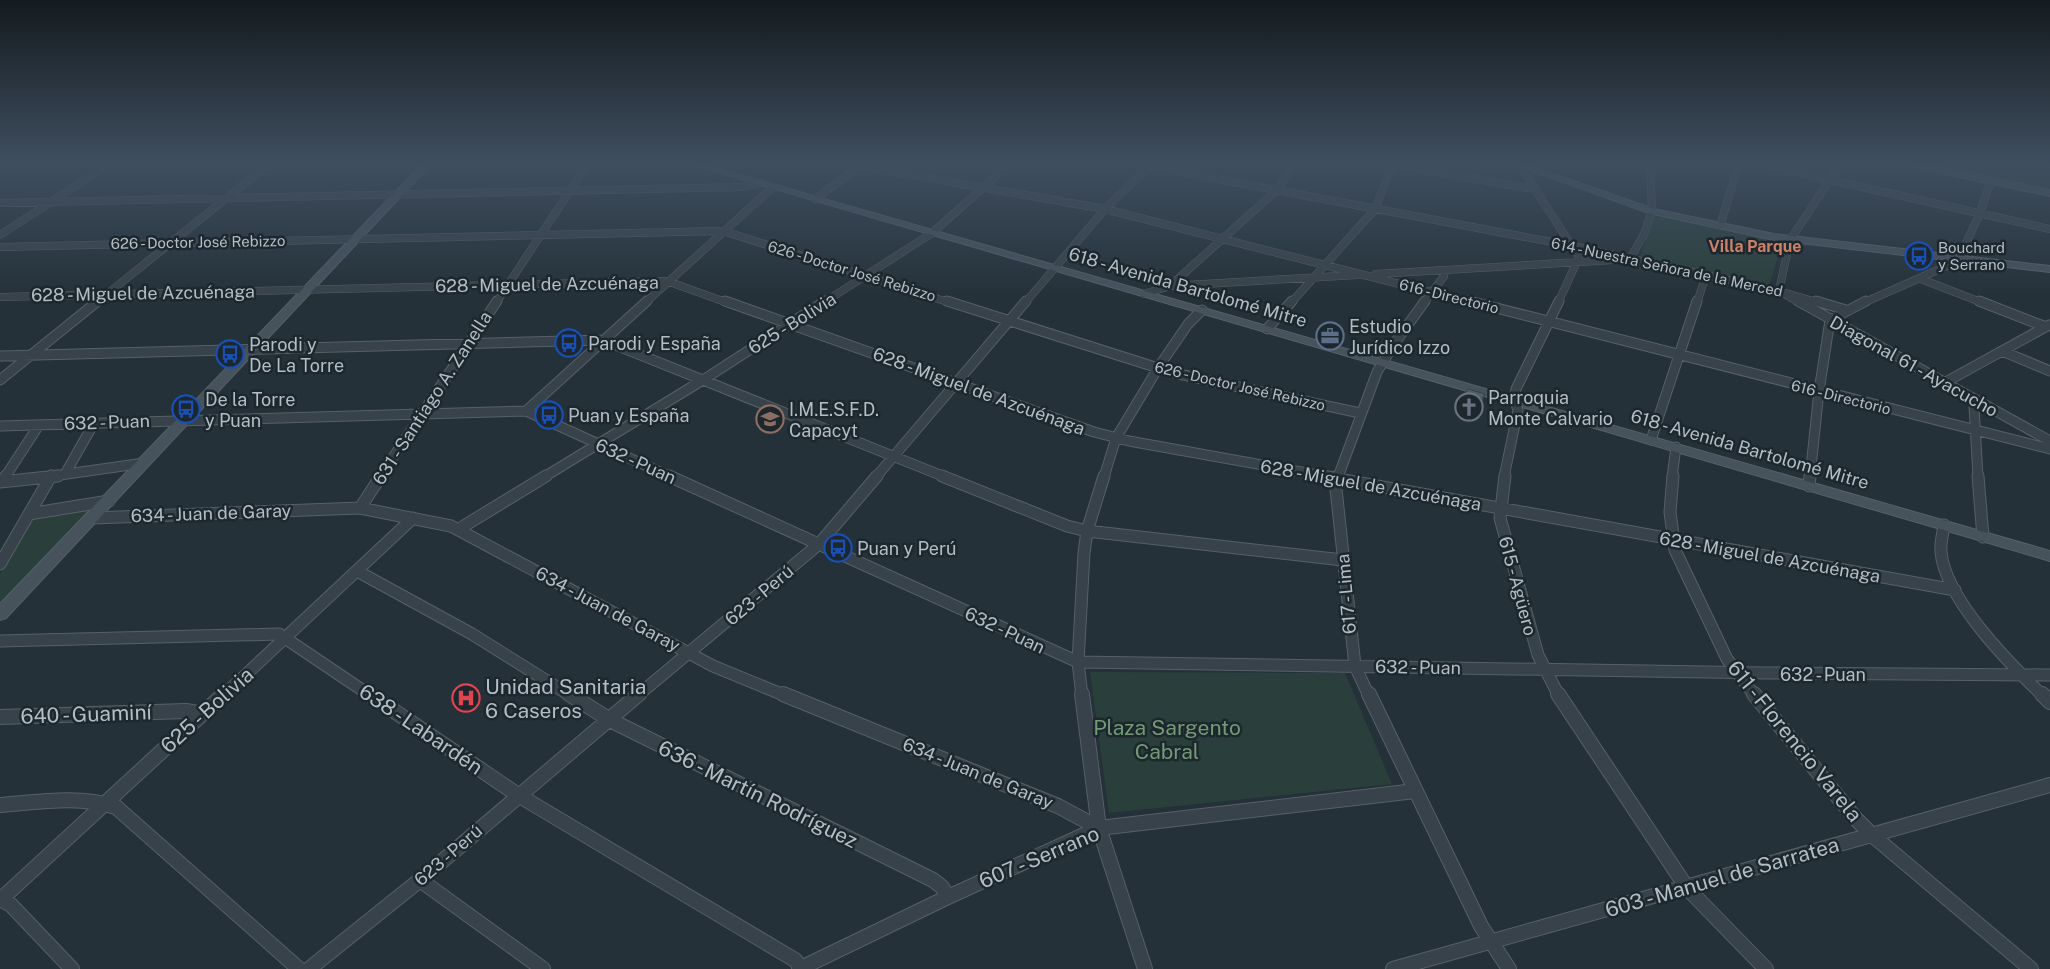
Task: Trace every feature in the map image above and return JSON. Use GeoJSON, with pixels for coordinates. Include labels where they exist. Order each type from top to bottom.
{"type":"FeatureCollection","features":[{"type":"Feature","properties":{"kind":"main road"},"geometry":{"type":"LineString","coordinates":[[0,614],[385,208]]}},
{"type":"Feature","properties":{"kind":"main road","name":"618 - Avenida Bartolomé Mitre"},"geometry":{"type":"LineString","coordinates":[[847,208],[2050,556]]}},
{"type":"Feature","properties":{"kind":"main road"},"geometry":{"type":"LineString","coordinates":[[1644,208],[1790,240],[2050,269]]}},
{"type":"Feature","properties":{"kind":"street"},"geometry":{"type":"LineString","coordinates":[[0,236],[42,208]]}},
{"type":"Feature","properties":{"kind":"street"},"geometry":{"type":"LineString","coordinates":[[0,380],[214,208]]}},
{"type":"Feature","properties":{"kind":"street","name":"631 - Santiago A. Zanella"},"geometry":{"type":"LineString","coordinates":[[360,508],[558,208]]}},
{"type":"Feature","properties":{"kind":"street"},"geometry":{"type":"LineString","coordinates":[[526,411],[749,208]]}},
{"type":"Feature","properties":{"kind":"street","name":"625 - Bolivia"},"geometry":{"type":"LineString","coordinates":[[459,529],[703,380],[932,233],[960,208]]}},
{"type":"Feature","properties":{"kind":"street","name":"616 - Directorio"},"geometry":{"type":"LineString","coordinates":[[1095,208],[1224,238],[2050,449]]}},
{"type":"Feature","properties":{"kind":"street"},"geometry":{"type":"LineString","coordinates":[[1170,286],[1256,208]]}},
{"type":"Feature","properties":{"kind":"street","name":"614 - Nuestra Señora de la Merced"},"geometry":{"type":"LineString","coordinates":[[1371,208],[1630,258],[1779,291],[1846,310]]}},
{"type":"Feature","properties":{"kind":"street"},"geometry":{"type":"LineString","coordinates":[[1548,208],[1578,253],[1579,261]]}},
{"type":"Feature","properties":{"kind":"street"},"geometry":{"type":"LineString","coordinates":[[1720,226],[1726,208]]}},
{"type":"Feature","properties":{"kind":"street"},"geometry":{"type":"LineString","coordinates":[[1779,291],[1790,240],[1811,208]]}},
{"type":"Feature","properties":{"kind":"street"},"geometry":{"type":"LineString","coordinates":[[1959,208],[2050,228]]}},
{"type":"Feature","properties":{"kind":"street"},"geometry":{"type":"LineString","coordinates":[[1809,486],[1819,391],[1830,320],[1846,310],[1921,279],[1960,259],[1982,208]]}},
{"type":"Feature","properties":{"kind":"street"},"geometry":{"type":"LineString","coordinates":[[1267,329],[1375,209]]}},
{"type":"Feature","properties":{"kind":"street","name":"623 - Perú"},"geometry":{"type":"LineString","coordinates":[[309,969],[420,880],[518,795],[690,654],[819,544],[1105,210]]}},
{"type":"Feature","properties":{"kind":"street"},"geometry":{"type":"LineString","coordinates":[[1144,294],[1170,286],[1630,258],[1644,234],[1652,211]]}},
{"type":"Feature","properties":{"kind":"street","name":"626 - Doctor José Rebizzo"},"geometry":{"type":"LineString","coordinates":[[0,247],[723,231],[1158,368],[1198,379],[1360,413]]}},
{"type":"Feature","properties":{"kind":"street","name":"615 - Agüero"},"geometry":{"type":"LineString","coordinates":[[1579,261],[1516,389],[1515,402],[1518,410],[1499,508],[1538,655],[1544,670],[1687,888],[1766,969]]}},
{"type":"Feature","properties":{"kind":"street","name":"617 - Lima"},"geometry":{"type":"LineString","coordinates":[[1445,270],[1444,276],[1434,292],[1394,344],[1382,363],[1360,413],[1337,480],[1343,560],[1354,666],[1490,941],[1509,969]]}},
{"type":"Feature","properties":{"kind":"street"},"geometry":{"type":"LineString","coordinates":[[1651,440],[1706,275]]}},
{"type":"Feature","properties":{"kind":"street"},"geometry":{"type":"LineString","coordinates":[[1921,279],[2048,326]]}},
{"type":"Feature","properties":{"kind":"street","name":"628 - Miguel de Azcuénaga"},"geometry":{"type":"LineString","coordinates":[[0,297],[667,281],[1116,438],[1337,480],[1955,590]]}},
{"type":"Feature","properties":{"kind":"street","name":"Diagonal 61 - Ayacucho"},"geometry":{"type":"LineString","coordinates":[[1779,291],[2050,441]]}},
{"type":"Feature","properties":{"kind":"street"},"geometry":{"type":"LineString","coordinates":[[1145,969],[1099,828],[1078,662],[1084,553],[1087,531],[1116,438],[1158,368],[1188,324],[1202,310]]}},
{"type":"Feature","properties":{"kind":"street"},"geometry":{"type":"LineString","coordinates":[[1944,383],[2048,326]]}},
{"type":"Feature","properties":{"kind":"street"},"geometry":{"type":"LineString","coordinates":[[0,356],[603,340],[1067,526],[1087,531],[1343,560]]}},
{"type":"Feature","properties":{"kind":"street"},"geometry":{"type":"LineString","coordinates":[[2002,351],[2050,371]]}},
{"type":"Feature","properties":{"kind":"street"},"geometry":{"type":"LineString","coordinates":[[1977,401],[1974,406],[1975,431],[1983,536]]}},
{"type":"Feature","properties":{"kind":"street","name":"632 - Puan"},"geometry":{"type":"LineString","coordinates":[[0,426],[526,411],[1078,662],[1736,673],[2050,675]]}},
{"type":"Feature","properties":{"kind":"street"},"geometry":{"type":"LineString","coordinates":[[65,474],[94,423]]}},
{"type":"Feature","properties":{"kind":"street"},"geometry":{"type":"LineString","coordinates":[[1,482],[39,425]]}},
{"type":"Feature","properties":{"kind":"street","name":"611 - Florencio Varela"},"geometry":{"type":"LineString","coordinates":[[1676,447],[1671,486],[1672,540],[1727,659],[1736,673],[1856,819],[1872,835],[2031,969]]}},
{"type":"Feature","properties":{"kind":"street"},"geometry":{"type":"LineString","coordinates":[[1,482],[144,463]]}},
{"type":"Feature","properties":{"kind":"street"},"geometry":{"type":"LineString","coordinates":[[0,564],[52,475]]}},
{"type":"Feature","properties":{"kind":"street"},"geometry":{"type":"LineString","coordinates":[[29,514],[109,501]]}},
{"type":"Feature","properties":{"kind":"street","name":"634 - Juan de Garay"},"geometry":{"type":"LineString","coordinates":[[92,518],[360,508],[459,529],[713,666],[1058,806],[1099,828]]}},
{"type":"Feature","properties":{"kind":"street","name":"625 - Bolivia"},"geometry":{"type":"LineString","coordinates":[[1,899],[104,802],[287,638],[413,518]]}},
{"type":"Feature","properties":{"kind":"street"},"geometry":{"type":"LineString","coordinates":[[1944,525],[1941,552],[1955,590],[1987,634],[2050,702]]}},
{"type":"Feature","properties":{"kind":"street","name":"636 - Martín Rodríguez"},"geometry":{"type":"LineString","coordinates":[[357,571],[472,634],[610,720],[933,880],[942,887],[948,897]]}},
{"type":"Feature","properties":{"kind":"street","name":"638 - Labardén"},"geometry":{"type":"LineString","coordinates":[[0,641],[272,632],[287,638],[518,795],[795,960],[800,969]]}},
{"type":"Feature","properties":{"kind":"street","name":"640 - Guaminí"},"geometry":{"type":"LineString","coordinates":[[0,716],[186,711],[203,714]]}},
{"type":"Feature","properties":{"kind":"street","name":"603 - Manuel de Sarratea"},"geometry":{"type":"LineString","coordinates":[[1393,969],[2050,785]]}},
{"type":"Feature","properties":{"kind":"street","name":"607 - Serrano"},"geometry":{"type":"LineString","coordinates":[[800,969],[948,897],[1099,828],[1415,791]]}},
{"type":"Feature","properties":{"kind":"street"},"geometry":{"type":"LineString","coordinates":[[0,804],[87,801],[104,802],[116,807],[299,969]]}},
{"type":"Feature","properties":{"kind":"street"},"geometry":{"type":"LineString","coordinates":[[420,880],[543,969]]}},
{"type":"Feature","properties":{"kind":"street"},"geometry":{"type":"LineString","coordinates":[[1,899],[11,905],[72,969]]}},
{"type":"Feature","properties":{"kind":"green space"},"geometry":{"type":"Polygon","coordinates":[[[1659,215],[1782,243],[1769,286],[1640,257],[1654,216],[1659,215]]]}},
{"type":"Feature","properties":{"kind":"green space"},"geometry":{"type":"Polygon","coordinates":[[[91,509],[0,603],[0,574],[32,517],[91,509]]]}},
{"type":"Feature","properties":{"kind":"green space","name":"Plaza Sargento Cabral"},"geometry":{"type":"Polygon","coordinates":[[[1090,672],[1345,673],[1392,784],[1109,813],[1090,672]]]}},
{"type":"Feature","properties":{"kind":"building","name":"Parroquia Monte Calvario"},"geometry":{"type":"Polygon","coordinates":[[[1468,389],[1485,394],[1473,413],[1457,408],[1468,389]]]}},
{"type":"Feature","properties":{"kind":"place","name":"Bouchard y Serrano"},"geometry":{"type":"Point","coordinates":[1919,256]}},
{"type":"Feature","properties":{"kind":"place","name":"Estudio Jurídico Izzo"},"geometry":{"type":"Point","coordinates":[1330,336]}},
{"type":"Feature","properties":{"kind":"place","name":"Parodi y España"},"geometry":{"type":"Point","coordinates":[569,343]}},
{"type":"Feature","properties":{"kind":"place","name":"Parodi y De La Torre"},"geometry":{"type":"Point","coordinates":[230,354]}},
{"type":"Feature","properties":{"kind":"place","name":"Parroquia Monte Calvario"},"geometry":{"type":"Point","coordinates":[1469,407]}},
{"type":"Feature","properties":{"kind":"place","name":"De la Torre y Puan"},"geometry":{"type":"Point","coordinates":[186,409]}},
{"type":"Feature","properties":{"kind":"place","name":"Puan y España"},"geometry":{"type":"Point","coordinates":[549,415]}},
{"type":"Feature","properties":{"kind":"place","name":"I.M.E.S.F.D. Capacyt"},"geometry":{"type":"Point","coordinates":[770,419]}},
{"type":"Feature","properties":{"kind":"place","name":"Puan y Perú"},"geometry":{"type":"Point","coordinates":[838,548]}},
{"type":"Feature","properties":{"kind":"place","name":"Unidad Sanitaria 6 Caseros"},"geometry":{"type":"Point","coordinates":[466,698]}},
{"type":"Feature","properties":{"kind":"district","name":"Villa Parque"},"geometry":{"type":"Point","coordinates":[1755,246]}}]}
